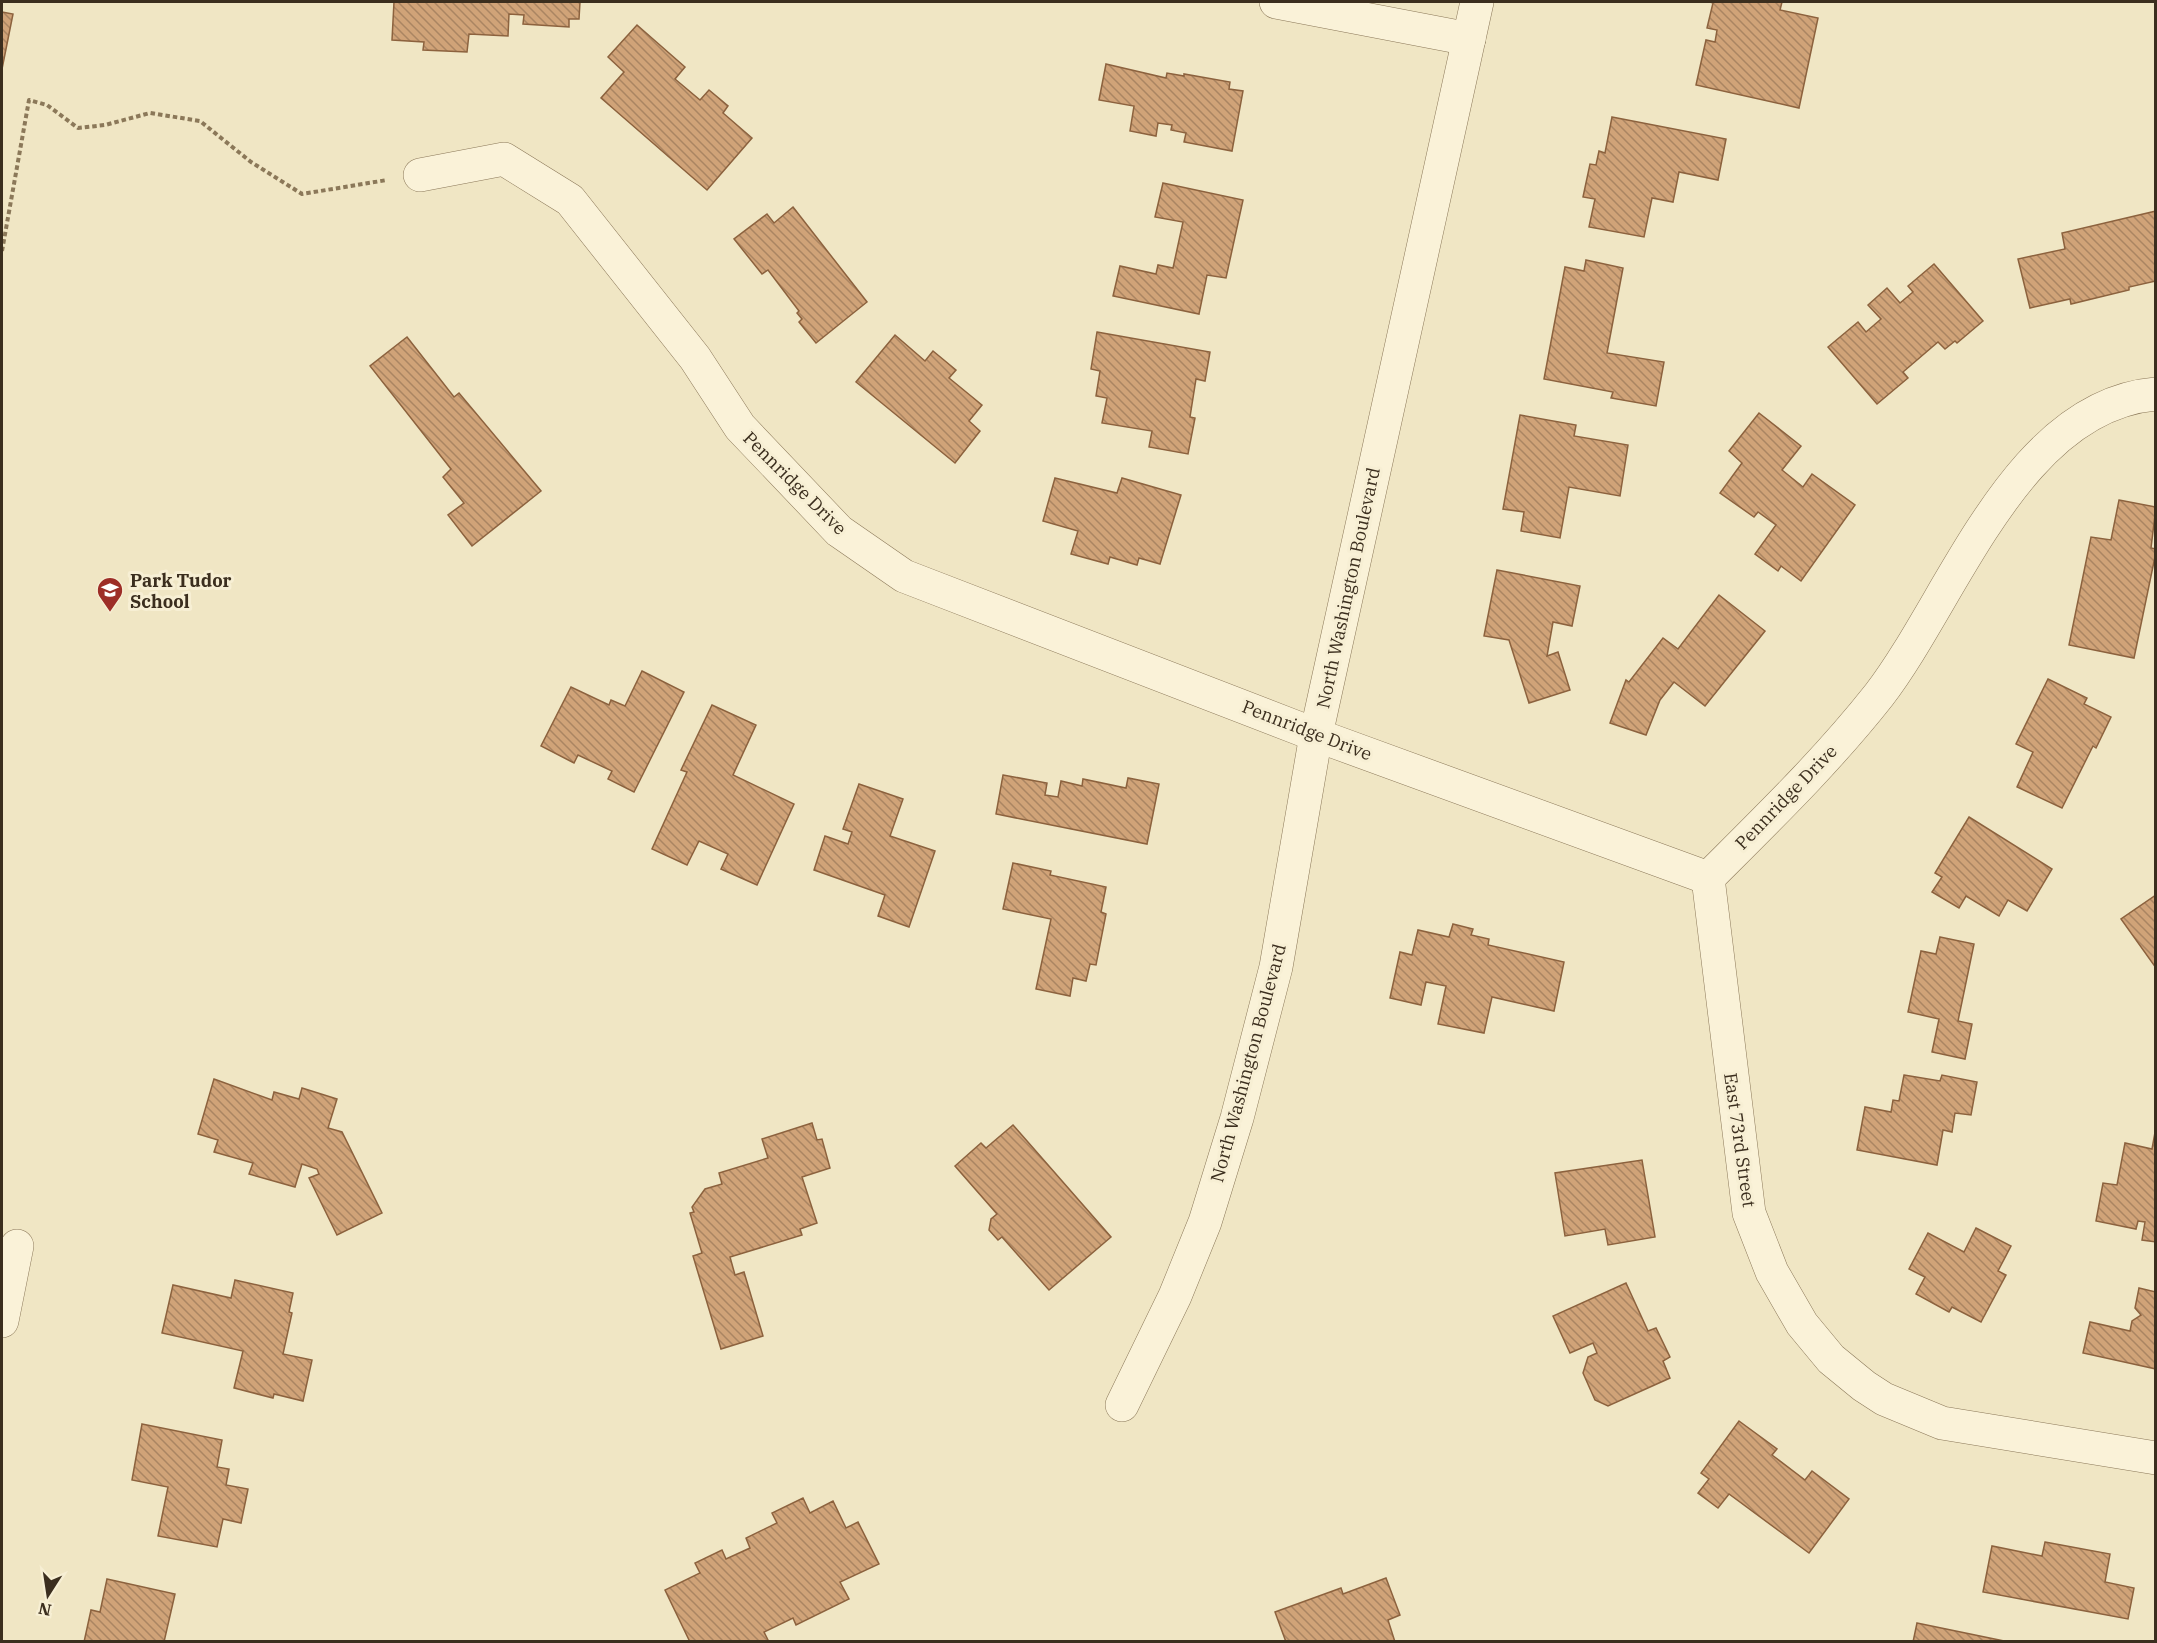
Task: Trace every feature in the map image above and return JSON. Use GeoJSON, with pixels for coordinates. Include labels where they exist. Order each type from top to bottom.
{"type":"FeatureCollection","features":[{"type":"Feature","properties":{"kind":"street"},"geometry":{"type":"LineString","coordinates":[[1276,2],[1468,39]]}},
{"type":"Feature","properties":{"kind":"street","name":"North Washington Boulevard"},"geometry":{"type":"LineString","coordinates":[[1122,1405],[1175,1296],[1205,1222],[1237,1118],[1276,967],[1316,735],[1477,2]]}},
{"type":"Feature","properties":{"kind":"street","name":"Pennridge Drive"},"geometry":{"type":"LineString","coordinates":[[420,175],[504,159],[570,200],[695,358],[740,428],[838,531],[904,576],[1316,735],[1708,878],[1823,762],[1878,695],[1900,666],[2001,501],[2030,462],[2096,412],[2139,396],[2156,394]]}},
{"type":"Feature","properties":{"kind":"street","name":"East 73rd Street"},"geometry":{"type":"LineString","coordinates":[[1708,878],[1749,1213],[1772,1272],[1802,1324],[1832,1359],[1864,1386],[1884,1399],[1942,1424],[2156,1458]]}},
{"type":"Feature","properties":{"kind":"street"},"geometry":{"type":"LineString","coordinates":[[2,1321],[17,1246]]}},
{"type":"Feature","properties":{"kind":"path"},"geometry":{"type":"LineString","coordinates":[[2,250],[29,100],[47,105],[78,128],[105,125],[150,113],[200,121],[251,162],[302,194],[420,175]]}},
{"type":"Feature","properties":{"kind":"building"},"geometry":{"type":"Polygon","coordinates":[[[394,2],[580,2],[579,19],[569,19],[569,27],[523,24],[524,15],[509,14],[508,36],[469,34],[467,52],[423,50],[424,42],[392,40],[394,2]]]}},
{"type":"Feature","properties":{"kind":"building"},"geometry":{"type":"Polygon","coordinates":[[[1710,2],[1782,2],[1780,10],[1818,18],[1799,108],[1696,85],[1706,40],[1715,42],[1717,30],[1707,28],[1713,3],[1710,2]]]}},
{"type":"Feature","properties":{"kind":"building"},"geometry":{"type":"Polygon","coordinates":[[[2,12],[13,14],[2,69],[2,12]]]}},
{"type":"Feature","properties":{"kind":"building"},"geometry":{"type":"Polygon","coordinates":[[[637,25],[685,67],[675,79],[700,100],[709,90],[728,106],[723,113],[752,138],[707,190],[601,98],[624,72],[608,57],[637,25]]]}},
{"type":"Feature","properties":{"kind":"building"},"geometry":{"type":"Polygon","coordinates":[[[1106,64],[1166,78],[1167,73],[1184,76],[1184,74],[1230,82],[1229,89],[1243,91],[1232,151],[1184,142],[1186,133],[1171,130],[1172,125],[1158,123],[1156,136],[1130,131],[1134,106],[1099,100],[1106,64]]]}},
{"type":"Feature","properties":{"kind":"building"},"geometry":{"type":"Polygon","coordinates":[[[1612,117],[1726,139],[1718,180],[1679,172],[1673,202],[1652,198],[1644,237],[1589,227],[1595,199],[1583,197],[1590,164],[1596,165],[1599,151],[1605,153],[1612,117]]]}},
{"type":"Feature","properties":{"kind":"building"},"geometry":{"type":"Polygon","coordinates":[[[1163,183],[1243,200],[1226,278],[1207,275],[1199,314],[1113,296],[1120,266],[1156,274],[1158,265],[1173,268],[1183,222],[1155,217],[1163,183]]]}},
{"type":"Feature","properties":{"kind":"building"},"geometry":{"type":"Polygon","coordinates":[[[793,207],[867,302],[816,343],[799,322],[802,319],[797,313],[799,311],[768,270],[762,274],[734,239],[767,214],[774,223],[793,207]]]}},
{"type":"Feature","properties":{"kind":"building"},"geometry":{"type":"Polygon","coordinates":[[[2156,211],[2156,281],[2071,304],[2070,299],[2030,308],[2018,259],[2065,249],[2062,233],[2156,211]]]}},
{"type":"Feature","properties":{"kind":"building"},"geometry":{"type":"Polygon","coordinates":[[[1586,260],[1623,268],[1607,353],[1664,362],[1656,406],[1611,398],[1613,392],[1544,379],[1565,267],[1584,271],[1586,260]]]}},
{"type":"Feature","properties":{"kind":"building"},"geometry":{"type":"Polygon","coordinates":[[[1934,264],[1983,321],[1957,343],[1955,341],[1945,349],[1938,342],[1903,372],[1908,378],[1877,404],[1828,347],[1858,322],[1866,332],[1881,319],[1868,305],[1887,288],[1900,303],[1913,292],[1908,286],[1934,264]]]}},
{"type":"Feature","properties":{"kind":"building"},"geometry":{"type":"Polygon","coordinates":[[[1097,332],[1210,352],[1205,381],[1196,379],[1190,417],[1195,418],[1188,454],[1149,447],[1152,431],[1102,423],[1107,398],[1096,396],[1100,371],[1091,369],[1097,332]]]}},
{"type":"Feature","properties":{"kind":"building"},"geometry":{"type":"Polygon","coordinates":[[[895,335],[925,361],[933,351],[956,370],[949,378],[982,405],[969,421],[980,431],[955,463],[856,382],[895,335]]]}},
{"type":"Feature","properties":{"kind":"building"},"geometry":{"type":"Polygon","coordinates":[[[407,337],[454,397],[459,393],[541,491],[472,546],[448,515],[464,503],[443,477],[451,469],[370,366],[407,337]]]}},
{"type":"Feature","properties":{"kind":"building"},"geometry":{"type":"Polygon","coordinates":[[[1759,413],[1801,446],[1782,470],[1803,487],[1812,474],[1855,505],[1801,581],[1781,566],[1778,571],[1755,554],[1776,525],[1758,512],[1754,517],[1720,493],[1742,463],[1729,451],[1759,413]]]}},
{"type":"Feature","properties":{"kind":"building"},"geometry":{"type":"Polygon","coordinates":[[[1520,415],[1576,425],[1574,436],[1628,445],[1620,496],[1569,487],[1560,538],[1521,531],[1524,512],[1503,509],[1520,415]]]}},
{"type":"Feature","properties":{"kind":"building"},"geometry":{"type":"Polygon","coordinates":[[[1055,478],[1117,493],[1122,478],[1181,495],[1160,564],[1139,558],[1137,565],[1110,557],[1108,564],[1071,554],[1078,531],[1043,521],[1055,478]]]}},
{"type":"Feature","properties":{"kind":"building"},"geometry":{"type":"Polygon","coordinates":[[[2119,500],[2156,507],[2151,548],[2156,549],[2156,552],[2134,658],[2069,645],[2091,537],[2111,540],[2119,500]]]}},
{"type":"Feature","properties":{"kind":"building"},"geometry":{"type":"Polygon","coordinates":[[[1497,570],[1580,586],[1572,626],[1553,622],[1547,656],[1558,652],[1570,690],[1529,703],[1509,640],[1484,636],[1497,570]]]}},
{"type":"Feature","properties":{"kind":"building"},"geometry":{"type":"Polygon","coordinates":[[[1719,595],[1765,631],[1705,706],[1674,682],[1660,700],[1646,735],[1610,723],[1626,680],[1629,682],[1663,638],[1678,649],[1719,595]]]}},
{"type":"Feature","properties":{"kind":"building"},"geometry":{"type":"Polygon","coordinates":[[[642,671],[684,692],[634,792],[608,779],[612,771],[578,755],[574,763],[541,746],[571,687],[609,705],[611,700],[625,706],[642,671]]]}},
{"type":"Feature","properties":{"kind":"building"},"geometry":{"type":"Polygon","coordinates":[[[2048,679],[2087,698],[2084,704],[2111,717],[2096,748],[2093,746],[2062,808],[2017,787],[2033,752],[2016,744],[2048,679]]]}},
{"type":"Feature","properties":{"kind":"building"},"geometry":{"type":"Polygon","coordinates":[[[712,705],[756,725],[733,775],[794,804],[757,885],[721,869],[728,854],[699,841],[687,865],[652,849],[687,772],[681,770],[712,705]]]}},
{"type":"Feature","properties":{"kind":"building"},"geometry":{"type":"Polygon","coordinates":[[[1003,775],[1047,783],[1045,795],[1058,797],[1061,781],[1082,786],[1083,779],[1126,788],[1128,778],[1159,784],[1147,844],[996,814],[1003,775]]]}},
{"type":"Feature","properties":{"kind":"building"},"geometry":{"type":"Polygon","coordinates":[[[859,784],[903,799],[890,836],[935,851],[909,927],[878,916],[885,895],[814,870],[825,836],[848,844],[852,832],[843,829],[859,784]]]}},
{"type":"Feature","properties":{"kind":"building"},"geometry":{"type":"Polygon","coordinates":[[[1969,817],[2052,869],[2027,911],[2008,900],[1999,916],[1966,896],[1959,908],[1932,892],[1942,877],[1935,873],[1969,817]]]}},
{"type":"Feature","properties":{"kind":"building"},"geometry":{"type":"Polygon","coordinates":[[[1013,863],[1051,871],[1050,875],[1106,887],[1101,912],[1106,914],[1096,965],[1090,964],[1086,981],[1073,978],[1070,996],[1036,989],[1051,919],[1003,909],[1013,863]]]}},
{"type":"Feature","properties":{"kind":"building"},"geometry":{"type":"Polygon","coordinates":[[[2156,895],[2156,968],[2121,919],[2156,895]]]}},
{"type":"Feature","properties":{"kind":"building"},"geometry":{"type":"Polygon","coordinates":[[[1453,924],[1473,929],[1471,935],[1489,939],[1488,945],[1564,962],[1554,1011],[1492,997],[1484,1033],[1438,1024],[1446,986],[1426,982],[1421,1005],[1390,998],[1400,952],[1412,955],[1418,930],[1449,937],[1453,924]]]}},
{"type":"Feature","properties":{"kind":"building"},"geometry":{"type":"Polygon","coordinates":[[[1940,937],[1974,944],[1958,1021],[1972,1024],[1965,1059],[1932,1052],[1939,1019],[1908,1012],[1921,951],[1936,954],[1940,937]]]}},
{"type":"Feature","properties":{"kind":"building"},"geometry":{"type":"Polygon","coordinates":[[[1904,1075],[1940,1081],[1942,1075],[1977,1082],[1971,1115],[1955,1113],[1952,1132],[1943,1130],[1937,1165],[1857,1150],[1865,1107],[1891,1112],[1893,1100],[1899,1101],[1904,1075]]]}},
{"type":"Feature","properties":{"kind":"building"},"geometry":{"type":"Polygon","coordinates":[[[214,1079],[272,1100],[274,1092],[299,1099],[302,1088],[337,1099],[328,1128],[342,1132],[382,1213],[337,1235],[309,1178],[319,1174],[317,1169],[302,1164],[295,1187],[249,1174],[253,1163],[214,1152],[218,1140],[198,1134],[214,1079]]]}},
{"type":"Feature","properties":{"kind":"building"},"geometry":{"type":"Polygon","coordinates":[[[812,1123],[817,1140],[822,1139],[830,1168],[802,1177],[817,1223],[800,1229],[802,1235],[730,1257],[735,1275],[744,1272],[763,1336],[721,1349],[693,1256],[702,1253],[690,1213],[694,1212],[692,1207],[705,1189],[722,1184],[719,1173],[768,1158],[762,1139],[812,1123]]]}},
{"type":"Feature","properties":{"kind":"building"},"geometry":{"type":"Polygon","coordinates":[[[1013,1125],[1111,1237],[1049,1290],[1002,1237],[998,1240],[989,1230],[991,1219],[997,1214],[955,1166],[981,1143],[986,1148],[1013,1125]]]}},
{"type":"Feature","properties":{"kind":"building"},"geometry":{"type":"Polygon","coordinates":[[[2156,1127],[2156,1242],[2142,1240],[2145,1222],[2138,1221],[2136,1229],[2096,1221],[2103,1183],[2117,1185],[2125,1143],[2152,1149],[2156,1127]]]}},
{"type":"Feature","properties":{"kind":"building"},"geometry":{"type":"Polygon","coordinates":[[[1642,1160],[1655,1237],[1608,1245],[1605,1229],[1565,1236],[1555,1173],[1642,1160]]]}},
{"type":"Feature","properties":{"kind":"building"},"geometry":{"type":"Polygon","coordinates":[[[1976,1228],[2011,1246],[1998,1271],[2006,1275],[1981,1322],[1952,1307],[1949,1312],[1916,1294],[1925,1277],[1909,1269],[1928,1233],[1964,1252],[1976,1228]]]}},
{"type":"Feature","properties":{"kind":"building"},"geometry":{"type":"Polygon","coordinates":[[[235,1280],[293,1293],[289,1312],[292,1313],[283,1354],[312,1360],[303,1401],[274,1394],[273,1398],[234,1388],[243,1351],[162,1333],[173,1285],[231,1298],[235,1280]]]}},
{"type":"Feature","properties":{"kind":"building"},"geometry":{"type":"Polygon","coordinates":[[[1626,1283],[1648,1331],[1656,1328],[1670,1357],[1663,1361],[1670,1378],[1608,1406],[1595,1400],[1583,1373],[1588,1357],[1597,1353],[1593,1343],[1570,1353],[1553,1316],[1626,1283]]]}},
{"type":"Feature","properties":{"kind":"building"},"geometry":{"type":"Polygon","coordinates":[[[2139,1288],[2156,1292],[2156,1369],[2083,1353],[2090,1322],[2130,1331],[2132,1321],[2141,1315],[2135,1308],[2139,1288]]]}},
{"type":"Feature","properties":{"kind":"building"},"geometry":{"type":"Polygon","coordinates":[[[1739,1421],[1777,1449],[1772,1455],[1805,1480],[1812,1471],[1849,1499],[1809,1553],[1729,1494],[1718,1508],[1698,1493],[1709,1479],[1701,1473],[1739,1421]]]}},
{"type":"Feature","properties":{"kind":"building"},"geometry":{"type":"Polygon","coordinates":[[[142,1424],[222,1440],[217,1467],[229,1469],[226,1485],[248,1489],[241,1523],[223,1519],[217,1547],[158,1536],[168,1487],[132,1480],[142,1424]]]}},
{"type":"Feature","properties":{"kind":"building"},"geometry":{"type":"Polygon","coordinates":[[[803,1498],[810,1513],[833,1501],[846,1528],[858,1522],[879,1564],[840,1582],[849,1599],[796,1625],[793,1618],[764,1632],[769,1642],[690,1642],[665,1590],[700,1573],[695,1563],[722,1550],[726,1559],[750,1548],[746,1538],[777,1523],[772,1513],[803,1498]]]}},
{"type":"Feature","properties":{"kind":"building"},"geometry":{"type":"Polygon","coordinates":[[[2045,1542],[2110,1554],[2105,1582],[2134,1588],[2128,1619],[1983,1592],[1992,1546],[2042,1556],[2045,1542]]]}},
{"type":"Feature","properties":{"kind":"building"},"geometry":{"type":"Polygon","coordinates":[[[1386,1578],[1400,1615],[1388,1620],[1395,1642],[1286,1642],[1275,1612],[1341,1588],[1343,1594],[1386,1578]]]}},
{"type":"Feature","properties":{"kind":"building"},"geometry":{"type":"Polygon","coordinates":[[[107,1579],[175,1594],[164,1642],[84,1642],[91,1610],[100,1612],[107,1579]]]}},
{"type":"Feature","properties":{"kind":"building"},"geometry":{"type":"Polygon","coordinates":[[[1917,1623],[2009,1642],[1913,1642],[1917,1623]]]}},
{"type":"Feature","properties":{"kind":"place","name":"Park Tudor School"},"geometry":{"type":"Point","coordinates":[110,613]}}]}
